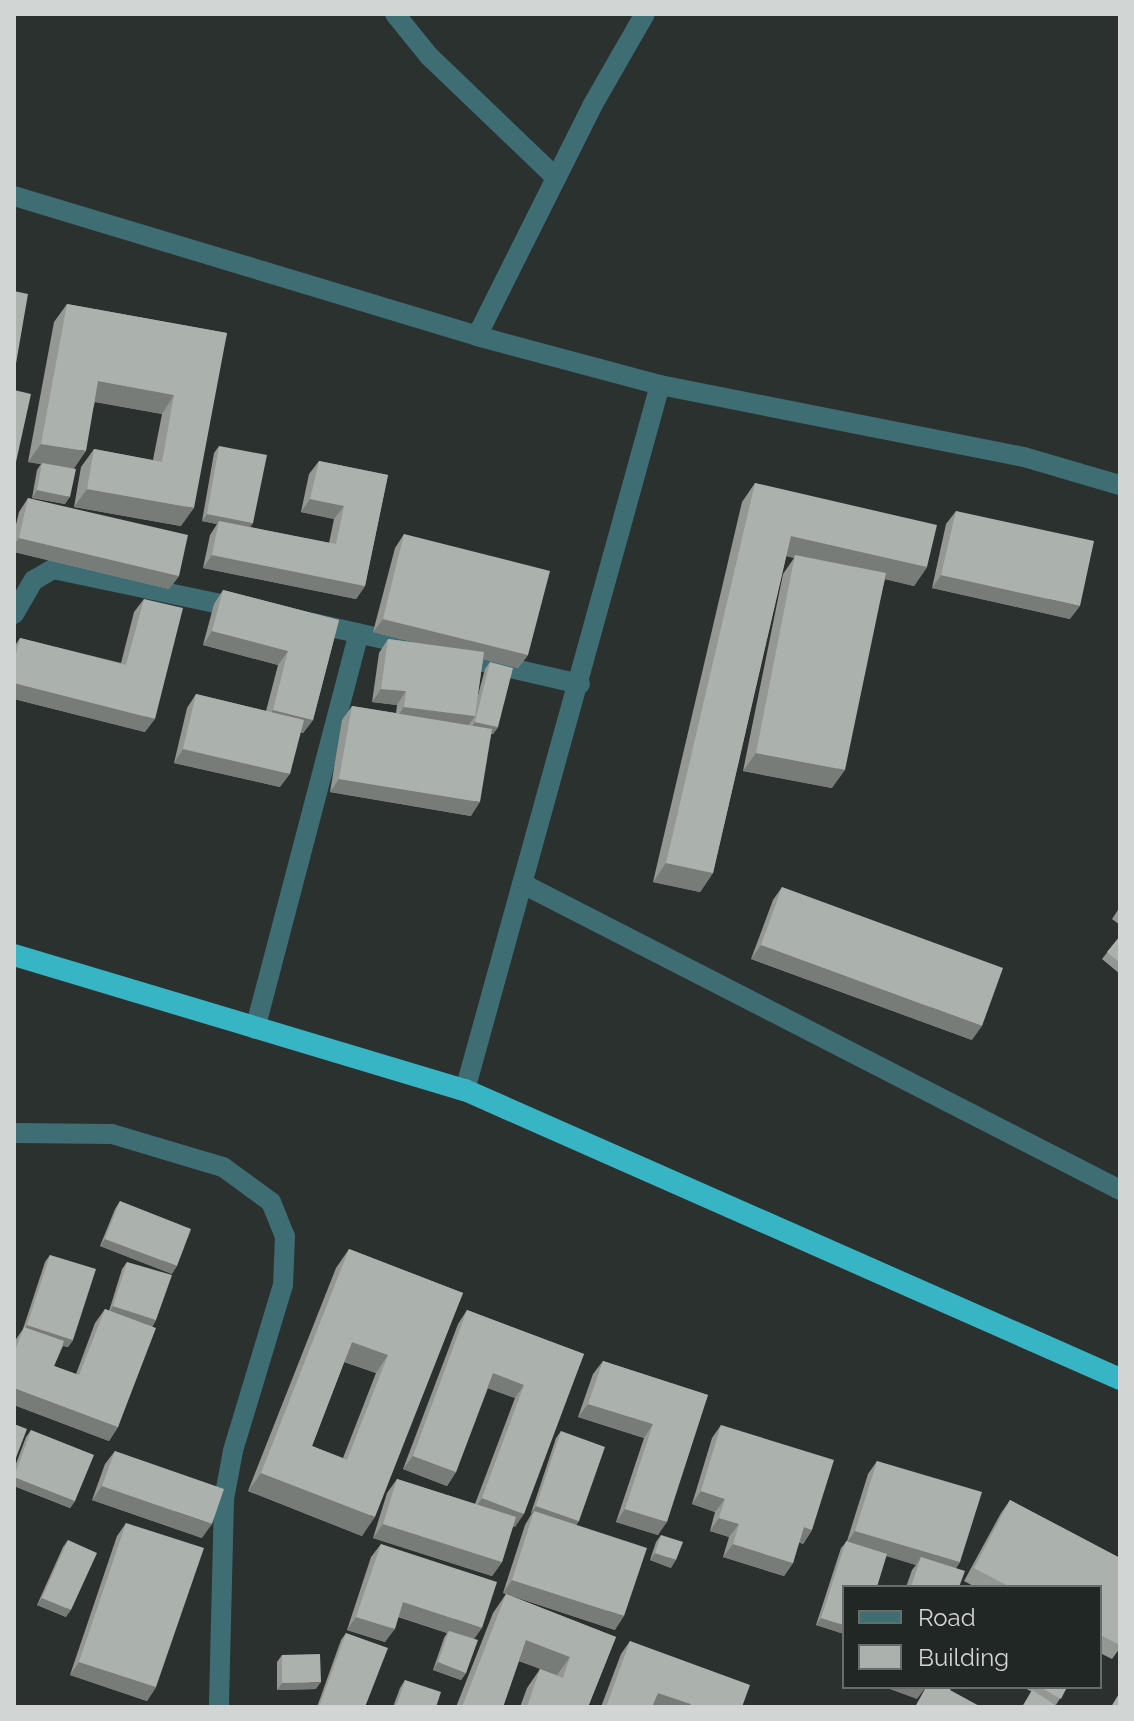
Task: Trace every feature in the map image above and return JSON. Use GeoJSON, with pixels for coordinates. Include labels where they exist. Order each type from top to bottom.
{"type":"FeatureCollection","features":[{"type":"Feature","properties":{"kind":"highway"},"geometry":{"type":"LineString","coordinates":[[14,955],[465,1090],[1120,1379]]}},
{"type":"Feature","properties":{"kind":"street"},"geometry":{"type":"LineString","coordinates":[[395,14],[429,56],[556,178]]}},
{"type":"Feature","properties":{"kind":"street"},"geometry":{"type":"LineString","coordinates":[[477,336],[556,178],[645,14]]}},
{"type":"Feature","properties":{"kind":"street"},"geometry":{"type":"LineString","coordinates":[[14,196],[477,336],[660,385],[1024,457],[1120,485]]}},
{"type":"Feature","properties":{"kind":"street"},"geometry":{"type":"LineString","coordinates":[[465,1090],[525,885],[660,385]]}},
{"type":"Feature","properties":{"kind":"street"},"geometry":{"type":"LineString","coordinates":[[14,614],[34,580],[53,569],[267,614]]}},
{"type":"Feature","properties":{"kind":"street"},"geometry":{"type":"LineString","coordinates":[[297,620],[580,684]]}},
{"type":"Feature","properties":{"kind":"street"},"geometry":{"type":"LineString","coordinates":[[255,1029],[359,633]]}},
{"type":"Feature","properties":{"kind":"street"},"geometry":{"type":"LineString","coordinates":[[525,885],[1120,1190]]}},
{"type":"Feature","properties":{"kind":"street"},"geometry":{"type":"LineString","coordinates":[[14,1133],[112,1134],[223,1167],[271,1202],[285,1236],[283,1285],[233,1451],[224,1499],[219,1707]]}},
{"type":"Feature","properties":{"kind":"building"},"geometry":{"type":"Polygon","coordinates":[[[14,291],[28,294],[14,375],[14,291]]]}},
{"type":"Feature","properties":{"kind":"building"},"geometry":{"type":"Polygon","coordinates":[[[67,304],[227,333],[194,508],[87,489],[94,449],[162,462],[174,395],[98,381],[86,451],[41,444],[67,304]]]}},
{"type":"Feature","properties":{"kind":"building"},"geometry":{"type":"Polygon","coordinates":[[[14,390],[31,394],[14,471],[14,390]]]}},
{"type":"Feature","properties":{"kind":"building"},"geometry":{"type":"Polygon","coordinates":[[[219,446],[267,455],[253,523],[207,514],[219,446]]]}},
{"type":"Feature","properties":{"kind":"building"},"geometry":{"type":"Polygon","coordinates":[[[319,461],[388,475],[365,586],[212,555],[219,521],[336,544],[344,506],[310,499],[319,461]]]}},
{"type":"Feature","properties":{"kind":"building"},"geometry":{"type":"Polygon","coordinates":[[[42,463],[76,469],[70,497],[37,490],[42,463]]]}},
{"type":"Feature","properties":{"kind":"building"},"geometry":{"type":"Polygon","coordinates":[[[755,483],[937,525],[927,567],[791,536],[713,873],[666,863],[755,483]]]}},
{"type":"Feature","properties":{"kind":"building"},"geometry":{"type":"Polygon","coordinates":[[[28,498],[188,535],[179,576],[19,538],[28,498]]]}},
{"type":"Feature","properties":{"kind":"building"},"geometry":{"type":"Polygon","coordinates":[[[956,511],[1094,541],[1080,606],[941,575],[956,511]]]}},
{"type":"Feature","properties":{"kind":"building"},"geometry":{"type":"Polygon","coordinates":[[[404,534],[550,571],[528,655],[383,619],[404,534]]]}},
{"type":"Feature","properties":{"kind":"building"},"geometry":{"type":"Polygon","coordinates":[[[795,555],[886,573],[845,770],[756,753],[795,555]]]}},
{"type":"Feature","properties":{"kind":"building"},"geometry":{"type":"Polygon","coordinates":[[[223,590],[339,620],[313,720],[273,710],[288,651],[212,631],[223,590]]]}},
{"type":"Feature","properties":{"kind":"building"},"geometry":{"type":"Polygon","coordinates":[[[144,599],[183,608],[155,719],[14,683],[14,661],[20,638],[126,665],[144,599]]]}},
{"type":"Feature","properties":{"kind":"building"},"geometry":{"type":"Polygon","coordinates":[[[388,639],[484,652],[475,716],[404,707],[406,691],[381,689],[388,639]]]}},
{"type":"Feature","properties":{"kind":"building"},"geometry":{"type":"Polygon","coordinates":[[[490,662],[513,668],[498,727],[475,722],[490,662]]]}},
{"type":"Feature","properties":{"kind":"building"},"geometry":{"type":"Polygon","coordinates":[[[196,694],[304,720],[290,774],[183,749],[196,694]]]}},
{"type":"Feature","properties":{"kind":"building"},"geometry":{"type":"Polygon","coordinates":[[[352,706],[492,729],[480,802],[339,779],[352,706]]]}},
{"type":"Feature","properties":{"kind":"building"},"geometry":{"type":"Polygon","coordinates":[[[782,887],[1003,968],[982,1026],[761,945],[782,887]]]}},
{"type":"Feature","properties":{"kind":"building"},"geometry":{"type":"Polygon","coordinates":[[[1120,936],[1120,963],[1107,952],[1120,936]]]}},
{"type":"Feature","properties":{"kind":"building"},"geometry":{"type":"Polygon","coordinates":[[[120,1201],[191,1229],[177,1266],[105,1239],[120,1201]]]}},
{"type":"Feature","properties":{"kind":"building"},"geometry":{"type":"Polygon","coordinates":[[[349,1249],[463,1293],[375,1517],[261,1473],[349,1249]],[[352,1342],[312,1446],[347,1460],[388,1355],[352,1342]]]}},
{"type":"Feature","properties":{"kind":"building"},"geometry":{"type":"Polygon","coordinates":[[[50,1255],[96,1269],[73,1340],[27,1325],[50,1255]]]}},
{"type":"Feature","properties":{"kind":"building"},"geometry":{"type":"Polygon","coordinates":[[[127,1262],[172,1275],[156,1320],[113,1306],[127,1262]]]}},
{"type":"Feature","properties":{"kind":"building"},"geometry":{"type":"Polygon","coordinates":[[[105,1309],[156,1328],[118,1427],[14,1388],[14,1353],[24,1327],[64,1341],[54,1366],[79,1375],[105,1309]]]}},
{"type":"Feature","properties":{"kind":"building"},"geometry":{"type":"Polygon","coordinates":[[[467,1310],[584,1354],[524,1514],[482,1498],[524,1385],[493,1373],[456,1472],[413,1456],[467,1310]]]}},
{"type":"Feature","properties":{"kind":"building"},"geometry":{"type":"Polygon","coordinates":[[[603,1361],[708,1395],[667,1522],[625,1509],[653,1424],[588,1404],[603,1361]]]}},
{"type":"Feature","properties":{"kind":"building"},"geometry":{"type":"Polygon","coordinates":[[[14,1424],[27,1429],[14,1463],[14,1424]]]}},
{"type":"Feature","properties":{"kind":"building"},"geometry":{"type":"Polygon","coordinates":[[[721,1425],[834,1460],[812,1530],[804,1527],[793,1563],[733,1544],[739,1524],[719,1518],[725,1499],[701,1491],[721,1425]]]}},
{"type":"Feature","properties":{"kind":"building"},"geometry":{"type":"Polygon","coordinates":[[[31,1430],[94,1455],[75,1501],[14,1477],[31,1430]]]}},
{"type":"Feature","properties":{"kind":"building"},"geometry":{"type":"Polygon","coordinates":[[[561,1431],[605,1447],[579,1521],[536,1506],[561,1431]]]}},
{"type":"Feature","properties":{"kind":"building"},"geometry":{"type":"Polygon","coordinates":[[[115,1451],[224,1489],[212,1524],[102,1486],[115,1451]]]}},
{"type":"Feature","properties":{"kind":"building"},"geometry":{"type":"Polygon","coordinates":[[[877,1461],[982,1492],[960,1562],[855,1531],[877,1461]]]}},
{"type":"Feature","properties":{"kind":"building"},"geometry":{"type":"Polygon","coordinates":[[[397,1479],[516,1517],[502,1562],[383,1524],[397,1479]]]}},
{"type":"Feature","properties":{"kind":"building"},"geometry":{"type":"Polygon","coordinates":[[[1010,1500],[1120,1558],[1120,1645],[1102,1636],[1102,1585],[1006,1585],[974,1568],[1010,1500]]]}},
{"type":"Feature","properties":{"kind":"building"},"geometry":{"type":"Polygon","coordinates":[[[534,1511],[647,1548],[624,1616],[512,1580],[534,1511]]]}},
{"type":"Feature","properties":{"kind":"building"},"geometry":{"type":"Polygon","coordinates":[[[126,1523],[204,1548],[156,1687],[79,1662],[126,1523]]]}},
{"type":"Feature","properties":{"kind":"building"},"geometry":{"type":"Polygon","coordinates":[[[661,1535],[683,1542],[676,1560],[655,1553],[661,1535]]]}},
{"type":"Feature","properties":{"kind":"building"},"geometry":{"type":"Polygon","coordinates":[[[68,1540],[97,1553],[71,1610],[42,1598],[68,1540]]]}},
{"type":"Feature","properties":{"kind":"building"},"geometry":{"type":"Polygon","coordinates":[[[846,1541],[887,1554],[878,1585],[842,1585],[842,1624],[821,1618],[846,1541]]]}},
{"type":"Feature","properties":{"kind":"building"},"geometry":{"type":"Polygon","coordinates":[[[381,1544],[497,1582],[482,1628],[403,1602],[395,1629],[356,1617],[381,1544]]]}},
{"type":"Feature","properties":{"kind":"building"},"geometry":{"type":"Polygon","coordinates":[[[921,1557],[965,1571],[960,1585],[912,1585],[921,1557]]]}},
{"type":"Feature","properties":{"kind":"building"},"geometry":{"type":"Polygon","coordinates":[[[506,1594],[616,1637],[588,1707],[527,1707],[540,1669],[563,1678],[570,1657],[526,1640],[503,1707],[462,1707],[506,1594]]]}},
{"type":"Feature","properties":{"kind":"building"},"geometry":{"type":"Polygon","coordinates":[[[449,1631],[478,1640],[466,1673],[438,1662],[449,1631]]]}},
{"type":"Feature","properties":{"kind":"building"},"geometry":{"type":"Polygon","coordinates":[[[346,1633],[388,1648],[365,1707],[319,1707],[346,1633]]]}},
{"type":"Feature","properties":{"kind":"building"},"geometry":{"type":"Polygon","coordinates":[[[630,1641],[750,1685],[742,1707],[690,1707],[691,1704],[658,1693],[652,1707],[606,1707],[630,1641]]]}},
{"type":"Feature","properties":{"kind":"building"},"geometry":{"type":"Polygon","coordinates":[[[320,1654],[321,1682],[282,1683],[282,1655],[320,1654]]]}},
{"type":"Feature","properties":{"kind":"building"},"geometry":{"type":"Polygon","coordinates":[[[405,1680],[441,1692],[436,1707],[396,1707],[405,1680]]]}},
{"type":"Feature","properties":{"kind":"building"},"geometry":{"type":"Polygon","coordinates":[[[925,1689],[951,1689],[981,1707],[915,1707],[925,1689]]]}},
{"type":"Feature","properties":{"kind":"building"},"geometry":{"type":"Polygon","coordinates":[[[1044,1689],[1066,1689],[1061,1699],[1044,1689]]]}},
{"type":"Feature","properties":{"kind":"building"},"geometry":{"type":"Polygon","coordinates":[[[1032,1690],[1059,1707],[1022,1707],[1032,1690]]]}},
{"type":"Feature","properties":{"kind":"building"},"geometry":{"type":"Polygon","coordinates":[[[1120,1692],[1120,1707],[1111,1707],[1120,1692]]]}}]}
